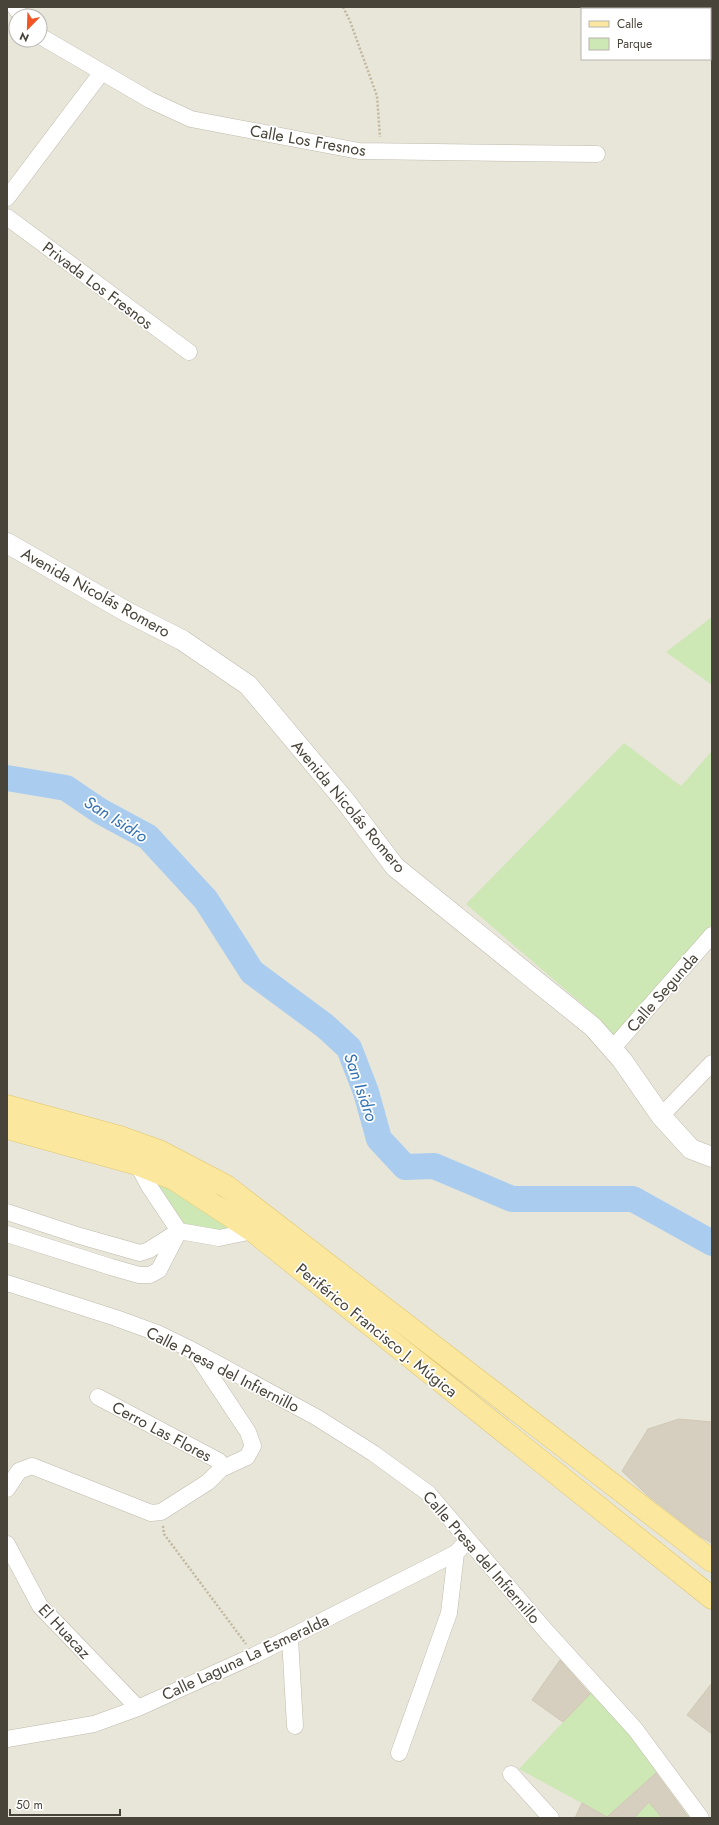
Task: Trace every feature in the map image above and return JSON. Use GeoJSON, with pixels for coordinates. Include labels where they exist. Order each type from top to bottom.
{"type":"FeatureCollection","features":[{"type":"Feature","properties":{"kind":"main road","name":"Periférico Francisco J. Múgica"},"geometry":{"type":"LineString","coordinates":[[7,1106],[120,1136],[159,1151],[226,1186],[712,1561]]}},
{"type":"Feature","properties":{"kind":"main road","name":"Periférico Francisco J. Múgica"},"geometry":{"type":"LineString","coordinates":[[7,1128],[137,1164],[174,1179],[253,1231],[712,1598]]}},
{"type":"Feature","properties":{"kind":"street","name":"Calle Los Fresnos"},"geometry":{"type":"LineString","coordinates":[[48,41],[150,100],[191,118],[359,151],[598,154]]}},
{"type":"Feature","properties":{"kind":"street"},"geometry":{"type":"LineString","coordinates":[[7,198],[102,72]]}},
{"type":"Feature","properties":{"kind":"street","name":"Privada Los Fresnos"},"geometry":{"type":"LineString","coordinates":[[7,217],[189,352]]}},
{"type":"Feature","properties":{"kind":"street","name":"Avenida Nicolás Romero"},"geometry":{"type":"LineString","coordinates":[[7,542],[127,612],[182,640],[248,685],[346,802],[395,867],[593,1027],[612,1048],[661,1116],[691,1149],[712,1157]]}},
{"type":"Feature","properties":{"kind":"street","name":"Calle Segunda"},"geometry":{"type":"LineString","coordinates":[[612,1048],[712,935]]}},
{"type":"Feature","properties":{"kind":"street"},"geometry":{"type":"LineString","coordinates":[[661,1116],[712,1063]]}},
{"type":"Feature","properties":{"kind":"street"},"geometry":{"type":"LineString","coordinates":[[137,1164],[149,1186],[179,1231]]}},
{"type":"Feature","properties":{"kind":"street"},"geometry":{"type":"LineString","coordinates":[[7,1212],[80,1236],[140,1253],[149,1250],[179,1231],[219,1238],[253,1231]]}},
{"type":"Feature","properties":{"kind":"street"},"geometry":{"type":"LineString","coordinates":[[7,1234],[74,1257],[139,1275],[150,1275],[159,1270],[179,1231]]}},
{"type":"Feature","properties":{"kind":"street"},"geometry":{"type":"LineString","coordinates":[[74,1257],[80,1236]]}},
{"type":"Feature","properties":{"kind":"street","name":"Calle Presa del Infiernillo"},"geometry":{"type":"LineString","coordinates":[[7,1283],[116,1318],[157,1333],[195,1351],[316,1417],[373,1453],[428,1493],[546,1631],[635,1729],[701,1818]]}},
{"type":"Feature","properties":{"kind":"street"},"geometry":{"type":"LineString","coordinates":[[7,1489],[19,1471],[32,1466],[150,1513],[161,1512],[208,1482],[221,1469],[247,1457],[253,1446],[248,1432],[195,1351]]}},
{"type":"Feature","properties":{"kind":"street","name":"Cerro Las Flores"},"geometry":{"type":"LineString","coordinates":[[98,1397],[219,1461],[221,1469]]}},
{"type":"Feature","properties":{"kind":"street","name":"Calle Laguna La Esmeralda"},"geometry":{"type":"LineString","coordinates":[[7,1739],[94,1724],[138,1708],[290,1638],[456,1553],[468,1540]]}},
{"type":"Feature","properties":{"kind":"street","name":"El Huacaz"},"geometry":{"type":"LineString","coordinates":[[7,1544],[40,1606],[138,1708]]}},
{"type":"Feature","properties":{"kind":"street"},"geometry":{"type":"LineString","coordinates":[[399,1753],[449,1613],[456,1553]]}},
{"type":"Feature","properties":{"kind":"street"},"geometry":{"type":"LineString","coordinates":[[290,1638],[295,1726]]}},
{"type":"Feature","properties":{"kind":"street"},"geometry":{"type":"LineString","coordinates":[[510,1774],[551,1818]]}},
{"type":"Feature","properties":{"kind":"path"},"geometry":{"type":"LineString","coordinates":[[343,7],[350,21],[377,96],[381,152]]}},
{"type":"Feature","properties":{"kind":"path"},"geometry":{"type":"LineString","coordinates":[[161,1512],[164,1534],[255,1655]]}},
{"type":"Feature","properties":{"kind":"shaded area"},"geometry":{"type":"Polygon","coordinates":[[[7,7],[712,7],[712,1818],[7,1818],[7,7]]]}},
{"type":"Feature","properties":{"kind":"green space"},"geometry":{"type":"Polygon","coordinates":[[[712,617],[712,685],[666,652],[712,617]]]}},
{"type":"Feature","properties":{"kind":"green space"},"geometry":{"type":"Polygon","coordinates":[[[624,743],[681,786],[712,751],[712,924],[615,1038],[582,1004],[466,904],[624,743]]]}},
{"type":"Feature","properties":{"kind":"green space"},"geometry":{"type":"Polygon","coordinates":[[[149,1174],[240,1230],[217,1231],[182,1227],[149,1174]]]}},
{"type":"Feature","properties":{"kind":"green space"},"geometry":{"type":"Polygon","coordinates":[[[593,1690],[631,1731],[657,1773],[619,1806],[609,1818],[519,1769],[593,1690]]]}},
{"type":"Feature","properties":{"kind":"green space"},"geometry":{"type":"Polygon","coordinates":[[[649,1802],[662,1818],[634,1818],[649,1802]]]}},
{"type":"Feature","properties":{"kind":"building"},"geometry":{"type":"Polygon","coordinates":[[[679,1419],[712,1422],[712,1543],[701,1537],[647,1495],[622,1471],[648,1429],[679,1419]]]}},
{"type":"Feature","properties":{"kind":"building"},"geometry":{"type":"Polygon","coordinates":[[[560,1660],[590,1694],[563,1722],[532,1700],[560,1660]]]}},
{"type":"Feature","properties":{"kind":"building"},"geometry":{"type":"Polygon","coordinates":[[[712,1683],[712,1734],[687,1715],[712,1683]]]}},
{"type":"Feature","properties":{"kind":"building"},"geometry":{"type":"Polygon","coordinates":[[[656,1773],[689,1818],[662,1818],[649,1802],[634,1818],[575,1818],[582,1803],[607,1817],[656,1773]]]}},
{"type":"Feature","properties":{"kind":"waterway","name":"San Isidro"},"geometry":{"type":"LineString","coordinates":[[7,778],[66,788],[100,811],[148,837],[206,900],[252,972],[325,1026],[349,1048],[366,1092],[379,1139],[405,1167],[434,1166],[512,1199],[633,1199],[712,1243]]}}]}
